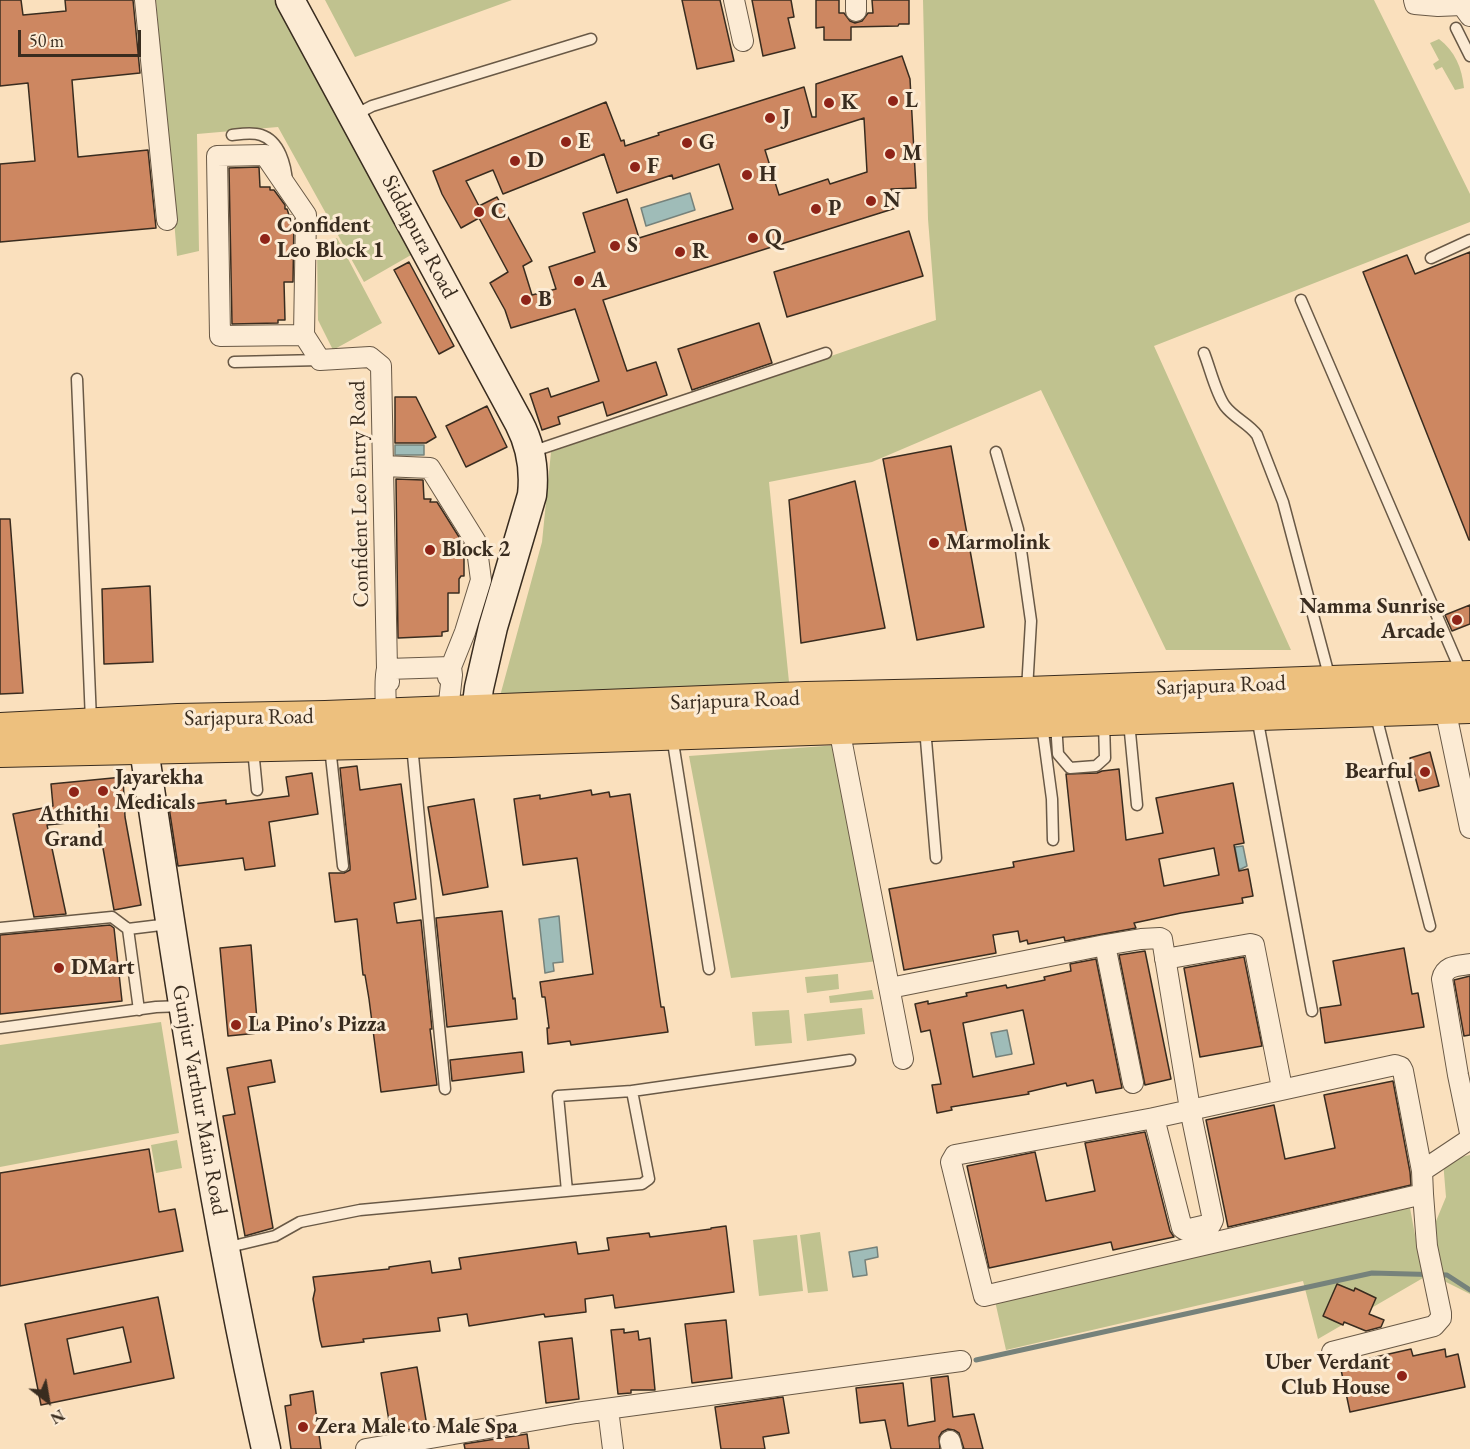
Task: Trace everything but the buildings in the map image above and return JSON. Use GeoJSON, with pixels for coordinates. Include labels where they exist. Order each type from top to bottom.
{"type":"FeatureCollection","features":[{"type":"Feature","properties":{"kind":"main road","name":"Sarjapura Road"},"geometry":{"type":"LineString","coordinates":[[0,729],[91,723],[325,717],[387,689],[731,701],[1467,677]]}},
{"type":"Feature","properties":{"kind":"main road"},"geometry":{"type":"LineString","coordinates":[[731,701],[731,731]]}},
{"type":"Feature","properties":{"kind":"main road","name":"Sarjapura Road"},"geometry":{"type":"LineString","coordinates":[[0,751],[252,747],[1458,708]]}},
{"type":"Feature","properties":{"kind":"street"},"geometry":{"type":"LineString","coordinates":[[145,0],[167,220]]}},
{"type":"Feature","properties":{"kind":"street","name":"Siddapura Road"},"geometry":{"type":"LineString","coordinates":[[290,0],[519,423],[532,466]]}},
{"type":"Feature","properties":{"kind":"street"},"geometry":{"type":"LineString","coordinates":[[734,0],[743,41]]}},
{"type":"Feature","properties":{"kind":"street"},"geometry":{"type":"LineString","coordinates":[[1414,0],[1415,4],[1462,6],[1463,22]]}},
{"type":"Feature","properties":{"kind":"street"},"geometry":{"type":"LineString","coordinates":[[265,155],[306,216],[304,335],[220,336],[217,156],[265,155]]}},
{"type":"Feature","properties":{"kind":"street","name":"Confident Leo Entry Road"},"geometry":{"type":"LineString","coordinates":[[304,335],[320,360],[370,357],[381,366],[387,689]]}},
{"type":"Feature","properties":{"kind":"street"},"geometry":{"type":"LineString","coordinates":[[383,466],[430,468],[476,542],[482,580],[456,693]]}},
{"type":"Feature","properties":{"kind":"street"},"geometry":{"type":"LineString","coordinates":[[387,689],[456,693],[479,688],[493,627],[532,495],[532,466]]}},
{"type":"Feature","properties":{"kind":"street"},"geometry":{"type":"LineString","coordinates":[[1458,708],[1470,828]]}},
{"type":"Feature","properties":{"kind":"street"},"geometry":{"type":"LineString","coordinates":[[840,728],[903,1059]]}},
{"type":"Feature","properties":{"kind":"street","name":"Gunjur Varthur Main Road"},"geometry":{"type":"LineString","coordinates":[[144,749],[204,1140],[266,1449]]}},
{"type":"Feature","properties":{"kind":"street"},"geometry":{"type":"LineString","coordinates":[[890,988],[1105,945],[1160,938],[1190,1109],[1213,1220],[1211,1224],[1185,1230],[1182,1228],[1154,1118]]}},
{"type":"Feature","properties":{"kind":"street"},"geometry":{"type":"LineString","coordinates":[[1105,945],[1133,1083]]}},
{"type":"Feature","properties":{"kind":"street"},"geometry":{"type":"LineString","coordinates":[[1165,959],[1254,945],[1282,1088]]}},
{"type":"Feature","properties":{"kind":"street"},"geometry":{"type":"LineString","coordinates":[[1470,964],[1446,970],[1442,979],[1470,1133]]}},
{"type":"Feature","properties":{"kind":"street"},"geometry":{"type":"LineString","coordinates":[[1332,1352],[1434,1326],[1441,1318],[1427,1246],[1422,1171],[1399,1065],[1282,1088],[1154,1118],[955,1155],[951,1162],[984,1296],[1423,1194]]}},
{"type":"Feature","properties":{"kind":"street"},"geometry":{"type":"LineString","coordinates":[[1422,1171],[1470,1139]]}},
{"type":"Feature","properties":{"kind":"street"},"geometry":{"type":"LineString","coordinates":[[366,1449],[608,1409],[961,1361]]}},
{"type":"Feature","properties":{"kind":"street"},"geometry":{"type":"LineString","coordinates":[[608,1409],[613,1449]]}},
{"type":"Feature","properties":{"kind":"lane"},"geometry":{"type":"LineString","coordinates":[[1463,22],[1470,56]]}},
{"type":"Feature","properties":{"kind":"lane"},"geometry":{"type":"LineString","coordinates":[[353,116],[372,106],[591,39]]}},
{"type":"Feature","properties":{"kind":"lane"},"geometry":{"type":"LineString","coordinates":[[232,135],[262,135],[272,142],[286,165],[288,188]]}},
{"type":"Feature","properties":{"kind":"lane"},"geometry":{"type":"LineString","coordinates":[[1431,258],[1470,240]]}},
{"type":"Feature","properties":{"kind":"lane"},"geometry":{"type":"LineString","coordinates":[[1301,300],[1467,677]]}},
{"type":"Feature","properties":{"kind":"lane"},"geometry":{"type":"LineString","coordinates":[[532,466],[826,353]]}},
{"type":"Feature","properties":{"kind":"lane"},"geometry":{"type":"LineString","coordinates":[[1204,353],[1224,404],[1233,415],[1250,425],[1257,435],[1280,492],[1331,682]]}},
{"type":"Feature","properties":{"kind":"lane"},"geometry":{"type":"LineString","coordinates":[[234,362],[320,360]]}},
{"type":"Feature","properties":{"kind":"lane"},"geometry":{"type":"LineString","coordinates":[[77,379],[91,723]]}},
{"type":"Feature","properties":{"kind":"lane"},"geometry":{"type":"LineString","coordinates":[[996,452],[1018,529],[1031,621],[1027,693]]}},
{"type":"Feature","properties":{"kind":"lane"},"geometry":{"type":"LineString","coordinates":[[1375,709],[1430,927]]}},
{"type":"Feature","properties":{"kind":"lane"},"geometry":{"type":"LineString","coordinates":[[1256,714],[1312,1011]]}},
{"type":"Feature","properties":{"kind":"lane"},"geometry":{"type":"LineString","coordinates":[[1049,721],[1058,754],[1070,768],[1096,766],[1105,758],[1116,720]]}},
{"type":"Feature","properties":{"kind":"lane"},"geometry":{"type":"LineString","coordinates":[[1116,720],[1137,805]]}},
{"type":"Feature","properties":{"kind":"lane"},"geometry":{"type":"LineString","coordinates":[[1049,721],[1053,840]]}},
{"type":"Feature","properties":{"kind":"lane"},"geometry":{"type":"LineString","coordinates":[[924,724],[936,858]]}},
{"type":"Feature","properties":{"kind":"lane"},"geometry":{"type":"LineString","coordinates":[[672,733],[709,969]]}},
{"type":"Feature","properties":{"kind":"lane"},"geometry":{"type":"LineString","coordinates":[[412,742],[445,1089]]}},
{"type":"Feature","properties":{"kind":"lane"},"geometry":{"type":"LineString","coordinates":[[329,743],[343,866]]}},
{"type":"Feature","properties":{"kind":"lane"},"geometry":{"type":"LineString","coordinates":[[252,747],[257,790]]}},
{"type":"Feature","properties":{"kind":"lane"},"geometry":{"type":"LineString","coordinates":[[0,928],[112,916],[128,929],[139,1010]]}},
{"type":"Feature","properties":{"kind":"lane"},"geometry":{"type":"LineString","coordinates":[[128,929],[170,924]]}},
{"type":"Feature","properties":{"kind":"lane"},"geometry":{"type":"LineString","coordinates":[[0,1028],[183,1006]]}},
{"type":"Feature","properties":{"kind":"lane"},"geometry":{"type":"LineString","coordinates":[[567,1191],[558,1096],[632,1091],[850,1060]]}},
{"type":"Feature","properties":{"kind":"lane"},"geometry":{"type":"LineString","coordinates":[[225,1248],[274,1236],[300,1222],[360,1210],[642,1184],[649,1179],[632,1091]]}},
{"type":"Feature","properties":{"kind":"green space"},"geometry":{"type":"Polygon","coordinates":[[[156,0],[274,0],[411,255],[364,282],[278,127],[197,134],[199,251],[177,256],[156,0]]]}},
{"type":"Feature","properties":{"kind":"green space"},"geometry":{"type":"Polygon","coordinates":[[[325,0],[512,0],[355,57],[325,0]]]}},
{"type":"Feature","properties":{"kind":"green space"},"geometry":{"type":"Polygon","coordinates":[[[923,0],[1374,0],[1470,194],[1470,222],[1154,346],[1291,650],[1166,650],[1041,390],[872,462],[769,482],[789,682],[500,696],[542,542],[551,452],[936,320],[928,219],[923,0]]]}},
{"type":"Feature","properties":{"kind":"green space"},"geometry":{"type":"Polygon","coordinates":[[[1439,39],[1457,60],[1464,88],[1455,90],[1442,67],[1436,70],[1433,64],[1439,60],[1430,43],[1439,39]]]}},
{"type":"Feature","properties":{"kind":"green space"},"geometry":{"type":"Polygon","coordinates":[[[337,238],[382,323],[333,350],[318,320],[317,248],[337,238]]]}},
{"type":"Feature","properties":{"kind":"green space"},"geometry":{"type":"Polygon","coordinates":[[[838,745],[878,961],[731,978],[689,756],[838,745]]]}},
{"type":"Feature","properties":{"kind":"green space"},"geometry":{"type":"Polygon","coordinates":[[[838,974],[839,989],[807,993],[805,977],[838,974]]]}},
{"type":"Feature","properties":{"kind":"green space"},"geometry":{"type":"Polygon","coordinates":[[[872,990],[874,999],[830,1003],[829,996],[872,990]]]}},
{"type":"Feature","properties":{"kind":"green space"},"geometry":{"type":"Polygon","coordinates":[[[862,1008],[865,1034],[807,1041],[804,1014],[862,1008]]]}},
{"type":"Feature","properties":{"kind":"green space"},"geometry":{"type":"Polygon","coordinates":[[[789,1010],[792,1043],[755,1046],[752,1012],[789,1010]]]}},
{"type":"Feature","properties":{"kind":"green space"},"geometry":{"type":"Polygon","coordinates":[[[161,1022],[179,1133],[0,1167],[0,1045],[161,1022]]]}},
{"type":"Feature","properties":{"kind":"green space"},"geometry":{"type":"Polygon","coordinates":[[[177,1140],[182,1168],[156,1173],[151,1145],[177,1140]]]}},
{"type":"Feature","properties":{"kind":"green space"},"geometry":{"type":"Polygon","coordinates":[[[1470,1155],[1470,1294],[1444,1281],[1434,1226],[1446,1197],[1443,1161],[1470,1155]]]}},
{"type":"Feature","properties":{"kind":"green space"},"geometry":{"type":"Polygon","coordinates":[[[1410,1208],[1423,1278],[1318,1339],[1303,1281],[1006,1350],[995,1301],[1410,1208]]]}},
{"type":"Feature","properties":{"kind":"green space"},"geometry":{"type":"Polygon","coordinates":[[[820,1232],[828,1291],[808,1293],[800,1235],[820,1232]]]}},
{"type":"Feature","properties":{"kind":"green space"},"geometry":{"type":"Polygon","coordinates":[[[797,1235],[803,1291],[759,1296],[753,1240],[797,1235]]]}},
{"type":"Feature","properties":{"kind":"water"},"geometry":{"type":"Polygon","coordinates":[[[690,193],[695,210],[646,226],[641,208],[690,193]]]}},
{"type":"Feature","properties":{"kind":"water"},"geometry":{"type":"Polygon","coordinates":[[[395,445],[424,445],[424,455],[395,455],[395,445]]]}},
{"type":"Feature","properties":{"kind":"water"},"geometry":{"type":"Polygon","coordinates":[[[1243,846],[1247,866],[1239,870],[1235,847],[1243,846]]]}},
{"type":"Feature","properties":{"kind":"water"},"geometry":{"type":"Polygon","coordinates":[[[559,916],[563,962],[553,963],[554,971],[545,973],[539,919],[559,916]]]}},
{"type":"Feature","properties":{"kind":"water"},"geometry":{"type":"Polygon","coordinates":[[[1007,1030],[1012,1054],[996,1057],[991,1033],[1007,1030]]]}},
{"type":"Feature","properties":{"kind":"water"},"geometry":{"type":"Polygon","coordinates":[[[877,1247],[878,1257],[865,1260],[867,1275],[853,1277],[849,1252],[877,1247]]]}},
{"type":"Feature","properties":{"kind":"waterway"},"geometry":{"type":"LineString","coordinates":[[976,1360],[1372,1273],[1447,1275],[1470,1290]]}},
{"type":"Feature","properties":{"kind":"place","name":"L"},"geometry":{"type":"Point","coordinates":[893,101]}},
{"type":"Feature","properties":{"kind":"place","name":"K"},"geometry":{"type":"Point","coordinates":[829,103]}},
{"type":"Feature","properties":{"kind":"place","name":"J"},"geometry":{"type":"Point","coordinates":[770,118]}},
{"type":"Feature","properties":{"kind":"place","name":"E"},"geometry":{"type":"Point","coordinates":[566,142]}},
{"type":"Feature","properties":{"kind":"place","name":"G"},"geometry":{"type":"Point","coordinates":[687,143]}},
{"type":"Feature","properties":{"kind":"place","name":"M"},"geometry":{"type":"Point","coordinates":[890,154]}},
{"type":"Feature","properties":{"kind":"place","name":"D"},"geometry":{"type":"Point","coordinates":[515,161]}},
{"type":"Feature","properties":{"kind":"place","name":"F"},"geometry":{"type":"Point","coordinates":[635,167]}},
{"type":"Feature","properties":{"kind":"place","name":"H"},"geometry":{"type":"Point","coordinates":[747,175]}},
{"type":"Feature","properties":{"kind":"place","name":"N"},"geometry":{"type":"Point","coordinates":[871,201]}},
{"type":"Feature","properties":{"kind":"place","name":"P"},"geometry":{"type":"Point","coordinates":[816,209]}},
{"type":"Feature","properties":{"kind":"place","name":"C"},"geometry":{"type":"Point","coordinates":[479,212]}},
{"type":"Feature","properties":{"kind":"place","name":"Q"},"geometry":{"type":"Point","coordinates":[753,238]}},
{"type":"Feature","properties":{"kind":"place","name":"Confident Leo Block 1"},"geometry":{"type":"Point","coordinates":[265,239]}},
{"type":"Feature","properties":{"kind":"place","name":"S"},"geometry":{"type":"Point","coordinates":[615,246]}},
{"type":"Feature","properties":{"kind":"place","name":"R"},"geometry":{"type":"Point","coordinates":[680,252]}},
{"type":"Feature","properties":{"kind":"place","name":"A"},"geometry":{"type":"Point","coordinates":[579,281]}},
{"type":"Feature","properties":{"kind":"place","name":"B"},"geometry":{"type":"Point","coordinates":[526,300]}},
{"type":"Feature","properties":{"kind":"place","name":"Marmolink"},"geometry":{"type":"Point","coordinates":[934,543]}},
{"type":"Feature","properties":{"kind":"place","name":"Block 2"},"geometry":{"type":"Point","coordinates":[430,550]}},
{"type":"Feature","properties":{"kind":"place","name":"Namma Sunrise Arcade"},"geometry":{"type":"Point","coordinates":[1457,620]}},
{"type":"Feature","properties":{"kind":"place","name":"Bearful"},"geometry":{"type":"Point","coordinates":[1425,772]}},
{"type":"Feature","properties":{"kind":"place","name":"Jayarekha Medicals"},"geometry":{"type":"Point","coordinates":[103,791]}},
{"type":"Feature","properties":{"kind":"place","name":"Athithi Grand"},"geometry":{"type":"Point","coordinates":[74,792]}},
{"type":"Feature","properties":{"kind":"place","name":"DMart"},"geometry":{"type":"Point","coordinates":[59,968]}},
{"type":"Feature","properties":{"kind":"place","name":"La Pino's Pizza"},"geometry":{"type":"Point","coordinates":[236,1025]}},
{"type":"Feature","properties":{"kind":"place","name":"Uber Verdant Club House"},"geometry":{"type":"Point","coordinates":[1402,1376]}},
{"type":"Feature","properties":{"kind":"place","name":"Zera Male to Male Spa"},"geometry":{"type":"Point","coordinates":[303,1427]}}]}
